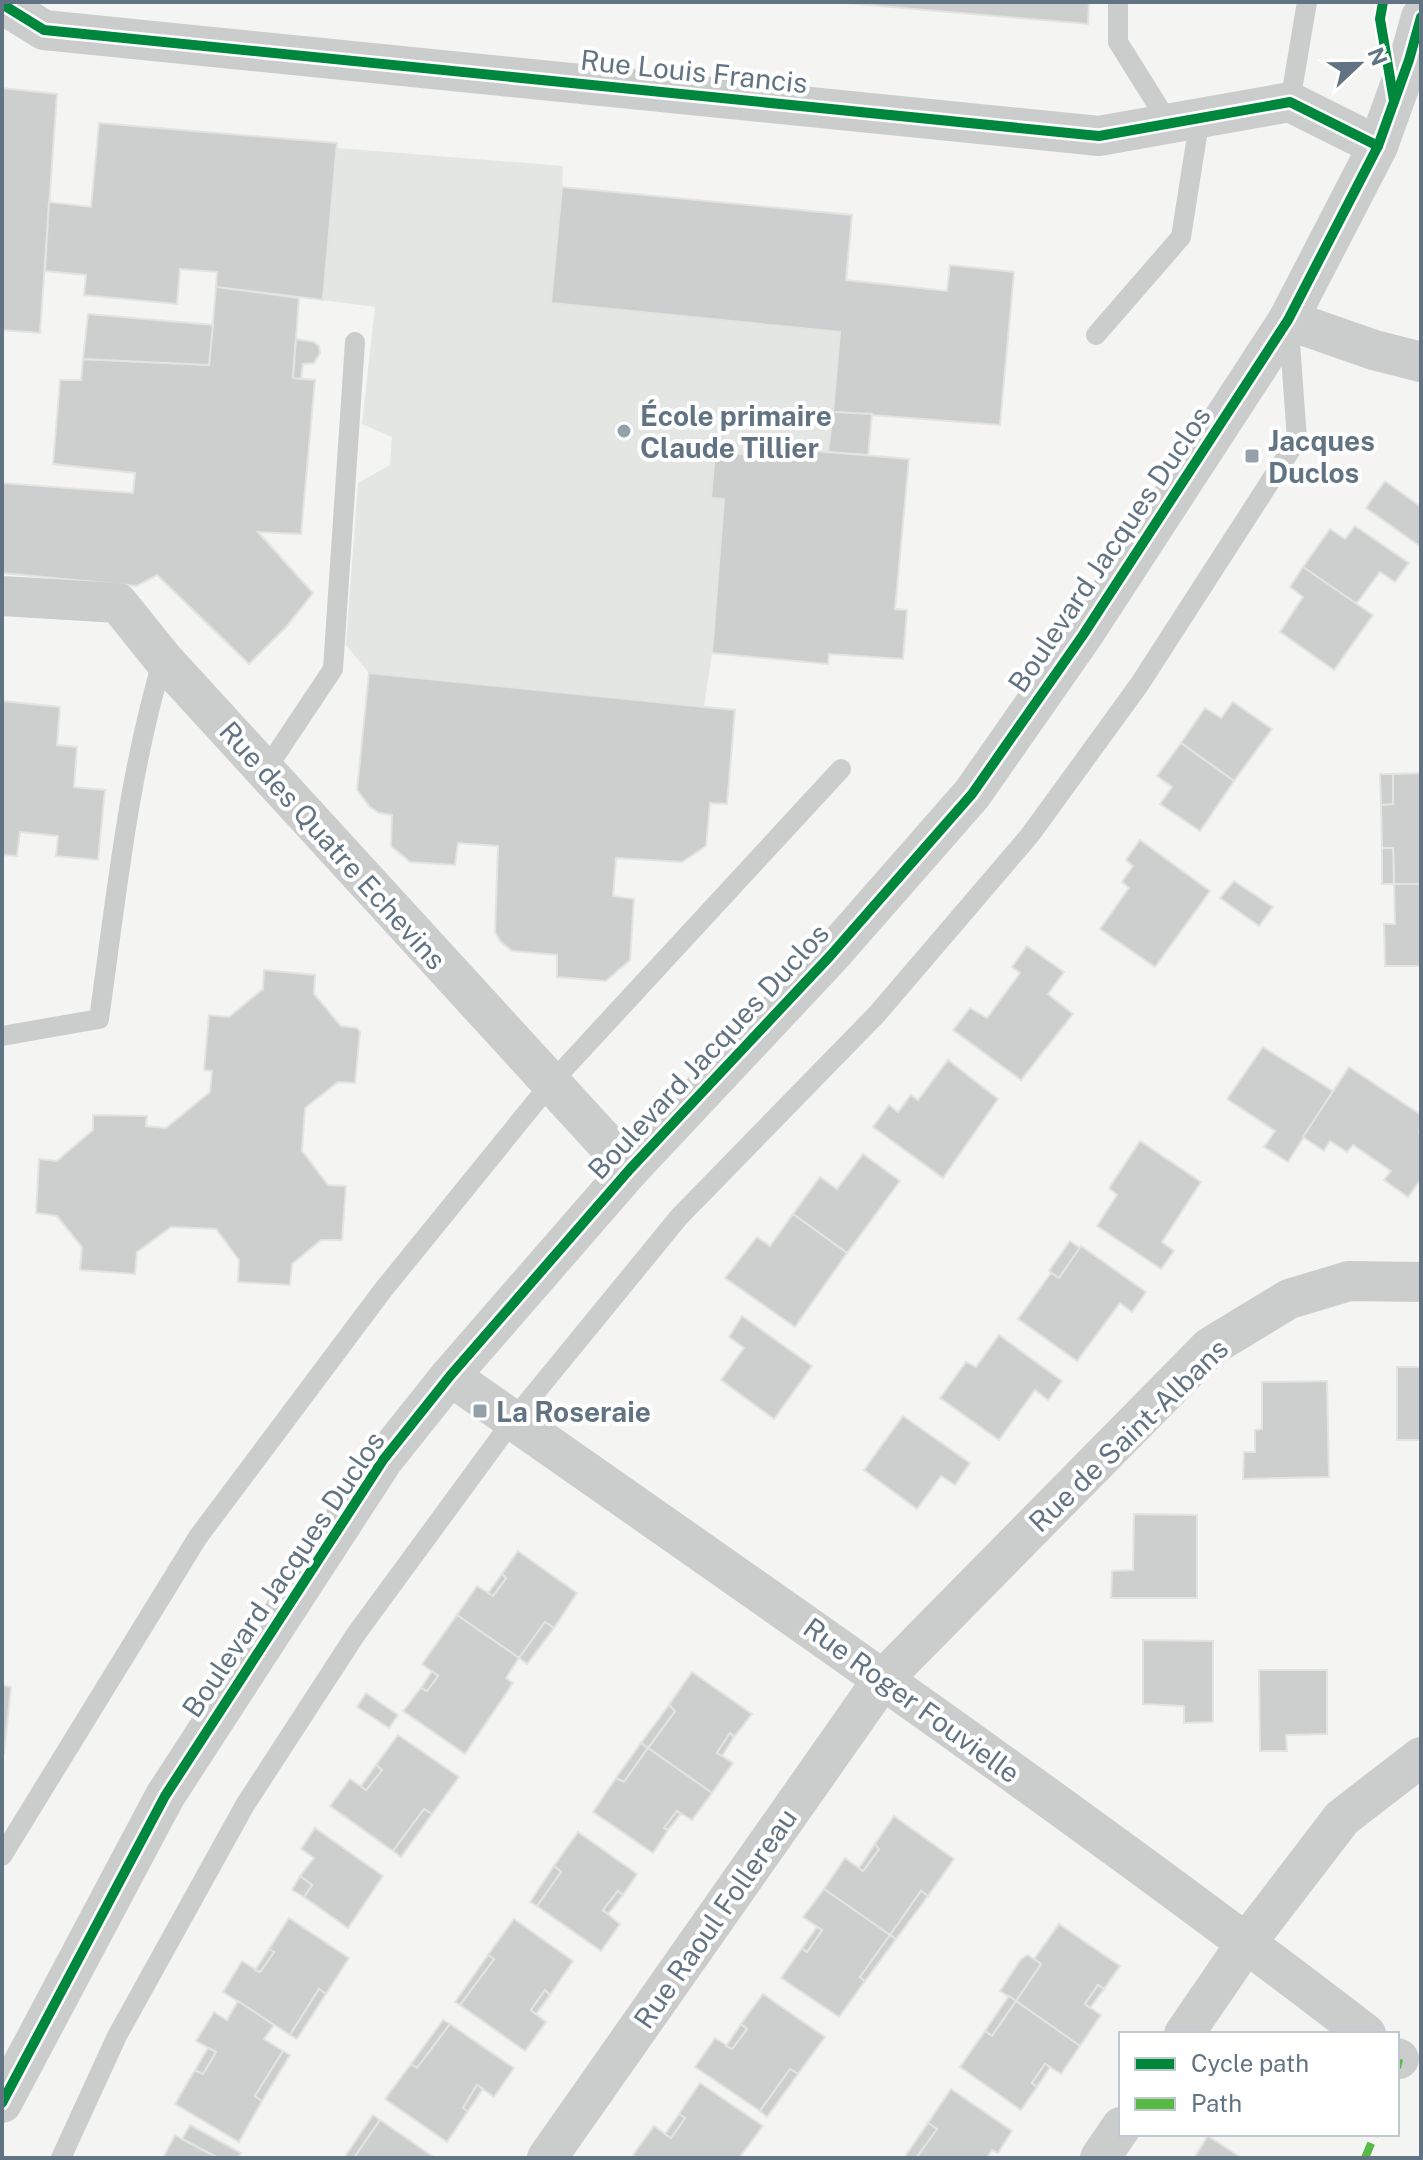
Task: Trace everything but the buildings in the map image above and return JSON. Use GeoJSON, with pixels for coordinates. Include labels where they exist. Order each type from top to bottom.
{"type":"FeatureCollection","features":[{"type":"Feature","properties":{"kind":"street","name":"Rue Louis Francis"},"geometry":{"type":"LineString","coordinates":[[2,4],[44,30],[1099,136],[1290,102]]}},
{"type":"Feature","properties":{"kind":"street","name":"Boulevard Jacques Duclos"},"geometry":{"type":"LineString","coordinates":[[2,2103],[165,1796],[383,1460],[450,1376],[630,1169],[830,956],[972,794],[1083,635],[1288,320],[1378,146],[1421,17]]}},
{"type":"Feature","properties":{"kind":"street"},"geometry":{"type":"LineString","coordinates":[[1290,102],[1378,146]]}},
{"type":"Feature","properties":{"kind":"street"},"geometry":{"type":"LineString","coordinates":[[1288,320],[1374,350],[1421,362]]}},
{"type":"Feature","properties":{"kind":"street","name":"Rue des Quatre Echevins"},"geometry":{"type":"LineString","coordinates":[[2,596],[118,603],[163,659],[630,1169]]}},
{"type":"Feature","properties":{"kind":"street","name":"Rue de Saint-Albans"},"geometry":{"type":"LineString","coordinates":[[883,1679],[1210,1347],[1289,1299],[1349,1281],[1421,1282]]}},
{"type":"Feature","properties":{"kind":"street","name":"Rue Roger Fouvielle"},"geometry":{"type":"LineString","coordinates":[[450,1376],[883,1679],[1247,1942],[1363,2032]]}},
{"type":"Feature","properties":{"kind":"street","name":"Rue Raoul Follereau"},"geometry":{"type":"LineString","coordinates":[[547,2158],[883,1679]]}},
{"type":"Feature","properties":{"kind":"street"},"geometry":{"type":"LineString","coordinates":[[1185,2032],[1247,1942],[1342,1818],[1421,1757]]}},
{"type":"Feature","properties":{"kind":"street"},"geometry":{"type":"LineString","coordinates":[[1100,2158],[1119,2130]]}},
{"type":"Feature","properties":{"kind":"lane"},"geometry":{"type":"LineString","coordinates":[[1096,335],[1181,237],[1184,120],[1118,42],[1118,2]]}},
{"type":"Feature","properties":{"kind":"lane"},"geometry":{"type":"LineString","coordinates":[[1290,102],[1307,2]]}},
{"type":"Feature","properties":{"kind":"lane"},"geometry":{"type":"LineString","coordinates":[[61,2158],[117,2036],[245,1805],[356,1634],[513,1420],[679,1217],[877,1014],[1030,835],[1139,685],[1297,440],[1288,320]]}},
{"type":"Feature","properties":{"kind":"lane"},"geometry":{"type":"LineString","coordinates":[[265,771],[333,669],[355,342]]}},
{"type":"Feature","properties":{"kind":"lane"},"geometry":{"type":"LineString","coordinates":[[2,1036],[99,1019],[125,841],[149,708],[163,659]]}},
{"type":"Feature","properties":{"kind":"lane"},"geometry":{"type":"LineString","coordinates":[[2,1856],[198,1537],[383,1290],[551,1083],[841,769]]}},
{"type":"Feature","properties":{"kind":"shaded area","name":"École primaire Claude Tillier"},"geometry":{"type":"Polygon","coordinates":[[[337,148],[563,166],[562,187],[852,215],[847,280],[947,291],[950,265],[1014,272],[1000,425],[872,415],[869,455],[909,459],[895,608],[907,610],[903,659],[829,654],[828,664],[712,653],[704,707],[369,673],[346,645],[358,483],[390,465],[392,437],[362,424],[375,307],[323,300],[337,148]]]}},
{"type":"Feature","properties":{"kind":"marked path"},"geometry":{"type":"LineString","coordinates":[[1365,2158],[1374,2136]]}},
{"type":"Feature","properties":{"kind":"cycle path"},"geometry":{"type":"LineString","coordinates":[[1383,2],[1380,19],[1394,101]]}},
{"type":"Feature","properties":{"kind":"cycle path"},"geometry":{"type":"LineString","coordinates":[[2,4],[44,30],[1099,136],[1290,102],[1378,146]]}},
{"type":"Feature","properties":{"kind":"cycle path"},"geometry":{"type":"LineString","coordinates":[[2,2103],[165,1796],[383,1460],[450,1376],[630,1169],[830,956],[972,794],[1083,635],[1288,320],[1378,146],[1421,17]]}},
{"type":"Feature","properties":{"kind":"place","name":"École primaire Claude Tillier"},"geometry":{"type":"Point","coordinates":[624,431]}},
{"type":"Feature","properties":{"kind":"place","name":"Jacques Duclos"},"geometry":{"type":"Point","coordinates":[1252,456]}},
{"type":"Feature","properties":{"kind":"place","name":"La Roseraie"},"geometry":{"type":"Point","coordinates":[480,1411]}}]}
